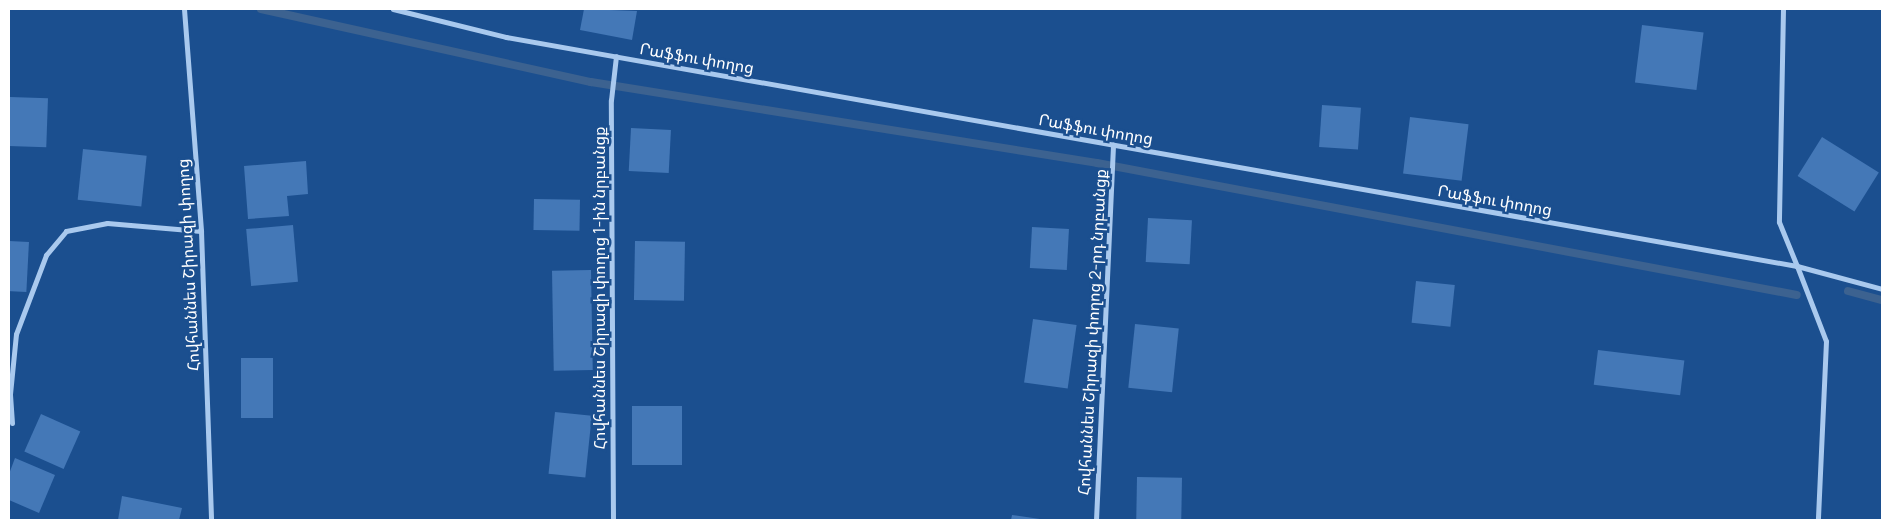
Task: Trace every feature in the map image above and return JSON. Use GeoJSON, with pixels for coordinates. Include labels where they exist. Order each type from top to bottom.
{"type":"FeatureCollection","features":[{"type":"Feature","properties":{"kind":"street","name":"Հովհաննես Շիրազի փողոց"},"geometry":{"type":"LineString","coordinates":[[184,9],[201,231],[211,520]]}},
{"type":"Feature","properties":{"kind":"street","name":"Րաֆֆու փողոց"},"geometry":{"type":"LineString","coordinates":[[393,9],[506,37],[1797,266],[1882,289]]}},
{"type":"Feature","properties":{"kind":"street"},"geometry":{"type":"LineString","coordinates":[[1784,9],[1779,222],[1826,341],[1818,520]]}},
{"type":"Feature","properties":{"kind":"street","name":"Հովհաննես Շիրազի փողոց 1-ին նրբանցք"},"geometry":{"type":"LineString","coordinates":[[613,520],[611,100],[616,56]]}},
{"type":"Feature","properties":{"kind":"street","name":"Հովհաննես Շիրազի փողոց 2-րդ նրբանցք"},"geometry":{"type":"LineString","coordinates":[[1096,520],[1113,144]]}},
{"type":"Feature","properties":{"kind":"street"},"geometry":{"type":"LineString","coordinates":[[12,423],[10,394],[16,334],[46,255],[66,231],[107,223],[201,231]]}},
{"type":"Feature","properties":{"kind":"building"},"geometry":{"type":"Polygon","coordinates":[[[584,9],[637,11],[632,40],[580,30],[584,9]]]}},
{"type":"Feature","properties":{"kind":"building"},"geometry":{"type":"Polygon","coordinates":[[[1642,25],[1704,33],[1696,90],[1635,83],[1642,25]]]}},
{"type":"Feature","properties":{"kind":"building"},"geometry":{"type":"Polygon","coordinates":[[[10,97],[48,98],[46,147],[9,146],[10,97]]]}},
{"type":"Feature","properties":{"kind":"building"},"geometry":{"type":"Polygon","coordinates":[[[1322,105],[1361,108],[1358,150],[1319,147],[1322,105]]]}},
{"type":"Feature","properties":{"kind":"building"},"geometry":{"type":"Polygon","coordinates":[[[1410,117],[1469,124],[1462,181],[1403,174],[1410,117]]]}},
{"type":"Feature","properties":{"kind":"building"},"geometry":{"type":"Polygon","coordinates":[[[631,128],[671,130],[669,173],[629,171],[631,128]]]}},
{"type":"Feature","properties":{"kind":"building"},"geometry":{"type":"Polygon","coordinates":[[[1822,137],[1879,173],[1854,212],[1798,176],[1822,137]]]}},
{"type":"Feature","properties":{"kind":"building"},"geometry":{"type":"Polygon","coordinates":[[[83,149],[147,156],[141,206],[78,200],[83,149]]]}},
{"type":"Feature","properties":{"kind":"building"},"geometry":{"type":"Polygon","coordinates":[[[306,161],[308,194],[287,196],[289,216],[248,219],[244,166],[306,161]]]}},
{"type":"Feature","properties":{"kind":"building"},"geometry":{"type":"Polygon","coordinates":[[[534,199],[580,200],[579,231],[533,230],[534,199]]]}},
{"type":"Feature","properties":{"kind":"building"},"geometry":{"type":"Polygon","coordinates":[[[1148,218],[1192,220],[1190,264],[1146,262],[1148,218]]]}},
{"type":"Feature","properties":{"kind":"building"},"geometry":{"type":"Polygon","coordinates":[[[293,225],[298,282],[251,286],[246,229],[293,225]]]}},
{"type":"Feature","properties":{"kind":"building"},"geometry":{"type":"Polygon","coordinates":[[[1032,227],[1069,229],[1067,270],[1030,268],[1032,227]]]}},
{"type":"Feature","properties":{"kind":"building"},"geometry":{"type":"Polygon","coordinates":[[[9,241],[29,242],[26,292],[9,291],[9,241]]]}},
{"type":"Feature","properties":{"kind":"building"},"geometry":{"type":"Polygon","coordinates":[[[635,241],[685,242],[684,301],[634,300],[635,241]]]}},
{"type":"Feature","properties":{"kind":"building"},"geometry":{"type":"Polygon","coordinates":[[[591,270],[593,370],[554,371],[552,271],[591,270]]]}},
{"type":"Feature","properties":{"kind":"building"},"geometry":{"type":"Polygon","coordinates":[[[1416,281],[1455,285],[1450,327],[1412,323],[1416,281]]]}},
{"type":"Feature","properties":{"kind":"building"},"geometry":{"type":"Polygon","coordinates":[[[1033,319],[1077,325],[1068,389],[1024,382],[1033,319]]]}},
{"type":"Feature","properties":{"kind":"building"},"geometry":{"type":"Polygon","coordinates":[[[1135,324],[1179,329],[1172,392],[1128,388],[1135,324]]]}},
{"type":"Feature","properties":{"kind":"building"},"geometry":{"type":"Polygon","coordinates":[[[1598,350],[1684,361],[1680,395],[1594,385],[1598,350]]]}},
{"type":"Feature","properties":{"kind":"building"},"geometry":{"type":"Polygon","coordinates":[[[241,358],[273,358],[273,418],[241,418],[241,358]]]}},
{"type":"Feature","properties":{"kind":"building"},"geometry":{"type":"Polygon","coordinates":[[[632,406],[682,406],[682,465],[632,465],[632,406]]]}},
{"type":"Feature","properties":{"kind":"building"},"geometry":{"type":"Polygon","coordinates":[[[555,412],[592,416],[585,478],[549,474],[555,412]]]}},
{"type":"Feature","properties":{"kind":"building"},"geometry":{"type":"Polygon","coordinates":[[[41,414],[80,431],[64,469],[24,451],[41,414]]]}},
{"type":"Feature","properties":{"kind":"building"},"geometry":{"type":"Polygon","coordinates":[[[15,458],[55,475],[39,513],[9,500],[9,474],[15,458]]]}},
{"type":"Feature","properties":{"kind":"building"},"geometry":{"type":"Polygon","coordinates":[[[1137,477],[1182,478],[1181,520],[1136,520],[1137,477]]]}},
{"type":"Feature","properties":{"kind":"building"},"geometry":{"type":"Polygon","coordinates":[[[122,496],[182,508],[179,520],[118,520],[122,496]]]}},
{"type":"Feature","properties":{"kind":"building"},"geometry":{"type":"Polygon","coordinates":[[[1012,515],[1040,519],[1040,520],[1011,520],[1012,515]]]}},
{"type":"Feature","properties":{"kind":"waterway"},"geometry":{"type":"LineString","coordinates":[[261,9],[591,82],[1097,163],[1797,295]]}},
{"type":"Feature","properties":{"kind":"waterway"},"geometry":{"type":"LineString","coordinates":[[1848,291],[1882,300]]}}]}
